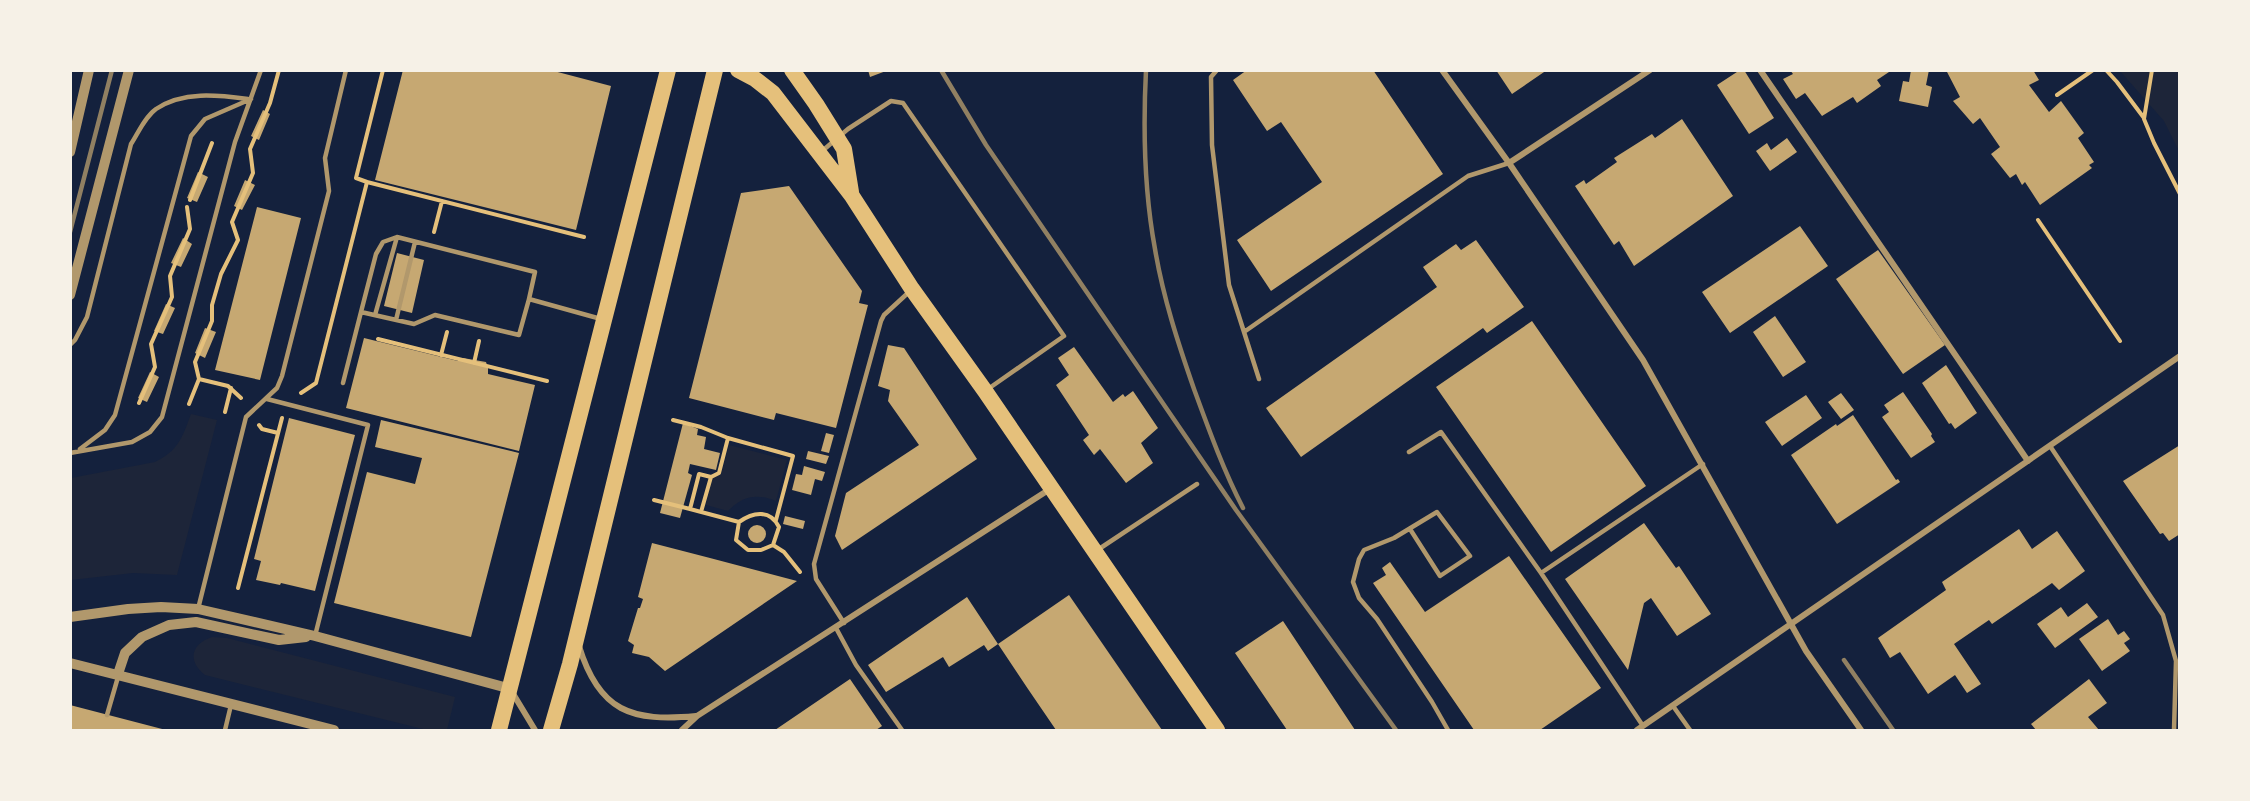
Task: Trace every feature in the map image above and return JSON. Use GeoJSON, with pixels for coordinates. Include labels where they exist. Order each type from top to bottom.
{"type":"FeatureCollection","features":[{"type":"Feature","properties":{"kind":"highway"},"geometry":{"type":"LineString","coordinates":[[499,730],[668,70]]}},
{"type":"Feature","properties":{"kind":"highway"},"geometry":{"type":"LineString","coordinates":[[551,730],[577,636],[715,70]]}},
{"type":"Feature","properties":{"kind":"highway"},"geometry":{"type":"LineString","coordinates":[[738,70],[755,79],[773,93],[852,196],[912,289],[1217,730]]}},
{"type":"Feature","properties":{"kind":"highway"},"geometry":{"type":"LineString","coordinates":[[792,70],[844,149],[852,196]]}},
{"type":"Feature","properties":{"kind":"street"},"geometry":{"type":"LineString","coordinates":[[71,146],[89,70]]}},
{"type":"Feature","properties":{"kind":"street"},"geometry":{"type":"LineString","coordinates":[[70,295],[129,70]]}},
{"type":"Feature","properties":{"kind":"street"},"geometry":{"type":"LineString","coordinates":[[1442,70],[1509,163],[1643,360],[1806,651],[1861,730]]}},
{"type":"Feature","properties":{"kind":"street"},"geometry":{"type":"LineString","coordinates":[[1509,163],[1650,70]]}},
{"type":"Feature","properties":{"kind":"street"},"geometry":{"type":"LineString","coordinates":[[1760,70],[2028,461]]}},
{"type":"Feature","properties":{"kind":"street"},"geometry":{"type":"LineString","coordinates":[[1636,730],[2180,356]]}},
{"type":"Feature","properties":{"kind":"street"},"geometry":{"type":"LineString","coordinates":[[682,730],[697,716],[1051,489]]}},
{"type":"Feature","properties":{"kind":"street"},"geometry":{"type":"LineString","coordinates":[[70,617],[128,609],[161,607],[198,609],[315,636],[511,689],[535,730]]}},
{"type":"Feature","properties":{"kind":"street"},"geometry":{"type":"LineString","coordinates":[[118,674],[125,653],[142,637],[169,625],[196,622],[279,640],[315,636]]}},
{"type":"Feature","properties":{"kind":"street"},"geometry":{"type":"LineString","coordinates":[[577,636],[586,668],[606,698],[640,716],[662,719],[697,716]]}},
{"type":"Feature","properties":{"kind":"street"},"geometry":{"type":"LineString","coordinates":[[70,663],[334,730]]}},
{"type":"Feature","properties":{"kind":"lane"},"geometry":{"type":"LineString","coordinates":[[70,453],[132,442],[150,432],[162,417],[235,142],[261,70]]}},
{"type":"Feature","properties":{"kind":"lane"},"geometry":{"type":"LineString","coordinates":[[198,609],[246,417],[277,388],[282,376],[329,191],[325,158],[346,70]]}},
{"type":"Feature","properties":{"kind":"lane"},"geometry":{"type":"LineString","coordinates":[[1217,70],[1211,77],[1212,145],[1229,285],[1259,379]]}},
{"type":"Feature","properties":{"kind":"lane"},"geometry":{"type":"LineString","coordinates":[[70,345],[87,317],[131,144],[141,127],[154,110],[179,98],[211,95],[250,99]]}},
{"type":"Feature","properties":{"kind":"lane"},"geometry":{"type":"LineString","coordinates":[[78,451],[105,430],[115,416],[190,136],[205,119],[250,99]]}},
{"type":"Feature","properties":{"kind":"lane"},"geometry":{"type":"LineString","coordinates":[[819,154],[837,138],[891,101],[903,103],[1064,336],[985,392]]}},
{"type":"Feature","properties":{"kind":"lane"},"geometry":{"type":"LineString","coordinates":[[1244,332],[1468,176],[1509,163]]}},
{"type":"Feature","properties":{"kind":"lane"},"geometry":{"type":"LineString","coordinates":[[375,315],[397,237]]}},
{"type":"Feature","properties":{"kind":"lane"},"geometry":{"type":"LineString","coordinates":[[343,383],[361,312],[376,254],[383,242],[397,237],[535,272],[519,335],[435,315],[414,324],[361,312]]}},
{"type":"Feature","properties":{"kind":"lane"},"geometry":{"type":"LineString","coordinates":[[396,320],[415,242]]}},
{"type":"Feature","properties":{"kind":"lane"},"geometry":{"type":"LineString","coordinates":[[844,623],[816,579],[814,564],[881,321],[884,315],[912,289]]}},
{"type":"Feature","properties":{"kind":"lane"},"geometry":{"type":"LineString","coordinates":[[529,299],[603,319]]}},
{"type":"Feature","properties":{"kind":"lane"},"geometry":{"type":"LineString","coordinates":[[267,399],[368,425],[315,636]]}},
{"type":"Feature","properties":{"kind":"lane"},"geometry":{"type":"LineString","coordinates":[[1409,452],[1441,432],[1541,573],[1643,726]]}},
{"type":"Feature","properties":{"kind":"lane"},"geometry":{"type":"LineString","coordinates":[[2050,446],[2163,615],[2176,661],[2174,730]]}},
{"type":"Feature","properties":{"kind":"lane"},"geometry":{"type":"LineString","coordinates":[[1541,573],[1703,464]]}},
{"type":"Feature","properties":{"kind":"lane"},"geometry":{"type":"LineString","coordinates":[[1094,552],[1197,484]]}},
{"type":"Feature","properties":{"kind":"lane"},"geometry":{"type":"LineString","coordinates":[[1410,529],[1440,576],[1470,556],[1437,512],[1394,538],[1364,550],[1359,559],[1353,582],[1359,598],[1377,619],[1448,730]]}},
{"type":"Feature","properties":{"kind":"lane"},"geometry":{"type":"LineString","coordinates":[[836,628],[856,665],[902,730]]}},
{"type":"Feature","properties":{"kind":"lane"},"geometry":{"type":"LineString","coordinates":[[107,715],[118,674]]}},
{"type":"Feature","properties":{"kind":"lane"},"geometry":{"type":"LineString","coordinates":[[225,730],[231,705]]}},
{"type":"Feature","properties":{"kind":"lane"},"geometry":{"type":"LineString","coordinates":[[1673,706],[1690,730]]}},
{"type":"Feature","properties":{"kind":"path"},"geometry":{"type":"LineString","coordinates":[[189,404],[199,379],[195,362],[212,321],[212,305],[221,274],[238,240],[232,222],[253,173],[250,149],[270,103],[279,70]]}},
{"type":"Feature","properties":{"kind":"path"},"geometry":{"type":"LineString","coordinates":[[383,70],[356,178],[584,237]]}},
{"type":"Feature","properties":{"kind":"path"},"geometry":{"type":"LineString","coordinates":[[2057,95],[2093,70]]}},
{"type":"Feature","properties":{"kind":"path"},"geometry":{"type":"LineString","coordinates":[[2106,70],[2144,119],[2180,194]]}},
{"type":"Feature","properties":{"kind":"path"},"geometry":{"type":"LineString","coordinates":[[2144,119],[2152,70]]}},
{"type":"Feature","properties":{"kind":"path"},"geometry":{"type":"LineString","coordinates":[[139,403],[155,367],[151,344],[172,297],[170,276],[190,229],[187,208],[212,143]]}},
{"type":"Feature","properties":{"kind":"path"},"geometry":{"type":"LineString","coordinates":[[295,396],[315,383],[367,182]]}},
{"type":"Feature","properties":{"kind":"path"},"geometry":{"type":"LineString","coordinates":[[433,236],[442,201]]}},
{"type":"Feature","properties":{"kind":"path"},"geometry":{"type":"LineString","coordinates":[[2038,220],[2120,341]]}},
{"type":"Feature","properties":{"kind":"path"},"geometry":{"type":"LineString","coordinates":[[441,355],[447,332]]}},
{"type":"Feature","properties":{"kind":"path"},"geometry":{"type":"LineString","coordinates":[[378,339],[547,381]]}},
{"type":"Feature","properties":{"kind":"path"},"geometry":{"type":"LineString","coordinates":[[403,345],[405,339]]}},
{"type":"Feature","properties":{"kind":"path"},"geometry":{"type":"LineString","coordinates":[[474,363],[479,340]]}},
{"type":"Feature","properties":{"kind":"path"},"geometry":{"type":"LineString","coordinates":[[199,379],[231,388],[241,398]]}},
{"type":"Feature","properties":{"kind":"path"},"geometry":{"type":"LineString","coordinates":[[225,412],[231,388]]}},
{"type":"Feature","properties":{"kind":"path"},"geometry":{"type":"LineString","coordinates":[[238,588],[283,414]]}},
{"type":"Feature","properties":{"kind":"path"},"geometry":{"type":"LineString","coordinates":[[674,420],[793,456],[776,520],[779,527],[773,545],[761,550],[748,550],[736,540],[739,522],[750,514],[765,514],[776,520]]}},
{"type":"Feature","properties":{"kind":"path"},"geometry":{"type":"LineString","coordinates":[[257,422],[262,429],[278,434]]}},
{"type":"Feature","properties":{"kind":"path"},"geometry":{"type":"LineString","coordinates":[[690,509],[699,474],[711,477],[719,474],[728,438]]}},
{"type":"Feature","properties":{"kind":"path"},"geometry":{"type":"LineString","coordinates":[[701,512],[711,477]]}},
{"type":"Feature","properties":{"kind":"path"},"geometry":{"type":"LineString","coordinates":[[654,500],[739,522]]}},
{"type":"Feature","properties":{"kind":"path"},"geometry":{"type":"LineString","coordinates":[[773,545],[784,552],[805,578]]}},
{"type":"Feature","properties":{"kind":"shaded area"},"geometry":{"type":"Polygon","coordinates":[[[2120,71],[2179,71],[2179,151],[2164,121],[2120,71]]]}},
{"type":"Feature","properties":{"kind":"shaded area"},"geometry":{"type":"Polygon","coordinates":[[[191,414],[217,420],[177,575],[133,573],[71,580],[71,478],[155,462],[175,448],[191,414]]]}},
{"type":"Feature","properties":{"kind":"shaded area"},"geometry":{"type":"Polygon","coordinates":[[[729,445],[787,460],[776,501],[762,497],[750,497],[728,511],[706,505],[713,477],[721,475],[729,445]]]}},
{"type":"Feature","properties":{"kind":"shaded area"},"geometry":{"type":"Polygon","coordinates":[[[212,637],[227,638],[455,697],[447,730],[427,730],[205,675],[196,664],[194,653],[200,644],[212,637]]]}},
{"type":"Feature","properties":{"kind":"building"},"geometry":{"type":"Polygon","coordinates":[[[403,70],[550,70],[611,86],[576,230],[375,180],[403,70]]]}},
{"type":"Feature","properties":{"kind":"building"},"geometry":{"type":"Polygon","coordinates":[[[868,70],[886,70],[886,71],[870,77],[868,70]]]}},
{"type":"Feature","properties":{"kind":"building"},"geometry":{"type":"Polygon","coordinates":[[[1247,70],[1373,70],[1443,174],[1271,291],[1237,240],[1322,182],[1281,122],[1267,131],[1233,80],[1247,70]]]}},
{"type":"Feature","properties":{"kind":"building"},"geometry":{"type":"Polygon","coordinates":[[[1496,70],[1547,70],[1512,94],[1496,70]]]}},
{"type":"Feature","properties":{"kind":"building"},"geometry":{"type":"Polygon","coordinates":[[[1740,70],[1744,70],[1774,118],[1749,134],[1717,85],[1740,70]]]}},
{"type":"Feature","properties":{"kind":"building"},"geometry":{"type":"Polygon","coordinates":[[[1790,70],[1892,70],[1877,80],[1881,86],[1857,103],[1853,97],[1822,116],[1805,93],[1796,99],[1783,79],[1793,74],[1790,70]]]}},
{"type":"Feature","properties":{"kind":"building"},"geometry":{"type":"Polygon","coordinates":[[[1911,70],[1929,70],[1926,85],[1932,87],[1928,107],[1899,101],[1903,81],[1909,82],[1911,70]]]}},
{"type":"Feature","properties":{"kind":"building"},"geometry":{"type":"Polygon","coordinates":[[[1946,70],[2033,70],[2039,80],[2029,85],[2049,112],[2061,101],[2084,133],[2078,138],[2094,162],[2089,165],[2092,168],[2040,205],[2025,182],[2022,185],[2016,174],[2010,178],[1991,154],[2000,147],[1980,118],[1973,124],[1953,101],[1960,97],[1946,70]]]}},
{"type":"Feature","properties":{"kind":"building"},"geometry":{"type":"Polygon","coordinates":[[[263,110],[270,114],[259,140],[251,136],[263,110]]]}},
{"type":"Feature","properties":{"kind":"building"},"geometry":{"type":"Polygon","coordinates":[[[1682,119],[1733,196],[1634,266],[1619,241],[1614,245],[1575,186],[1584,180],[1586,184],[1617,162],[1614,158],[1652,134],[1655,138],[1682,119]]]}},
{"type":"Feature","properties":{"kind":"building"},"geometry":{"type":"Polygon","coordinates":[[[1787,138],[1797,152],[1770,171],[1756,151],[1767,143],[1771,150],[1787,138]]]}},
{"type":"Feature","properties":{"kind":"building"},"geometry":{"type":"Polygon","coordinates":[[[198,172],[208,177],[197,202],[187,198],[198,172]]]}},
{"type":"Feature","properties":{"kind":"building"},"geometry":{"type":"Polygon","coordinates":[[[245,180],[255,185],[242,210],[234,206],[245,180]]]}},
{"type":"Feature","properties":{"kind":"building"},"geometry":{"type":"Polygon","coordinates":[[[789,186],[862,291],[859,303],[868,305],[836,428],[776,413],[774,420],[689,398],[741,193],[789,186]]]}},
{"type":"Feature","properties":{"kind":"building"},"geometry":{"type":"Polygon","coordinates":[[[257,207],[301,218],[260,380],[215,370],[257,207]]]}},
{"type":"Feature","properties":{"kind":"building"},"geometry":{"type":"Polygon","coordinates":[[[1800,226],[1828,266],[1730,333],[1702,292],[1800,226]]]}},
{"type":"Feature","properties":{"kind":"building"},"geometry":{"type":"Polygon","coordinates":[[[183,238],[192,244],[181,267],[171,263],[183,238]]]}},
{"type":"Feature","properties":{"kind":"building"},"geometry":{"type":"Polygon","coordinates":[[[1476,240],[1524,307],[1487,333],[1483,328],[1301,457],[1266,408],[1437,287],[1423,267],[1456,244],[1461,250],[1476,240]]]}},
{"type":"Feature","properties":{"kind":"building"},"geometry":{"type":"Polygon","coordinates":[[[1878,250],[1945,345],[1903,374],[1836,279],[1878,250]]]}},
{"type":"Feature","properties":{"kind":"building"},"geometry":{"type":"Polygon","coordinates":[[[397,253],[424,260],[412,313],[384,306],[397,253]]]}},
{"type":"Feature","properties":{"kind":"building"},"geometry":{"type":"Polygon","coordinates":[[[166,304],[175,308],[163,334],[154,331],[166,304]]]}},
{"type":"Feature","properties":{"kind":"building"},"geometry":{"type":"Polygon","coordinates":[[[1775,316],[1806,362],[1783,377],[1753,332],[1775,316]]]}},
{"type":"Feature","properties":{"kind":"building"},"geometry":{"type":"Polygon","coordinates":[[[1532,321],[1646,486],[1551,552],[1436,387],[1532,321]]]}},
{"type":"Feature","properties":{"kind":"building"},"geometry":{"type":"Polygon","coordinates":[[[205,328],[216,332],[205,358],[195,353],[205,328]]]}},
{"type":"Feature","properties":{"kind":"building"},"geometry":{"type":"Polygon","coordinates":[[[364,338],[458,361],[463,358],[486,362],[488,374],[535,385],[519,451],[346,408],[364,338]]]}},
{"type":"Feature","properties":{"kind":"building"},"geometry":{"type":"Polygon","coordinates":[[[888,345],[904,348],[977,459],[842,550],[835,536],[846,493],[919,445],[888,401],[890,390],[878,386],[888,345]]]}},
{"type":"Feature","properties":{"kind":"building"},"geometry":{"type":"Polygon","coordinates":[[[1074,347],[1113,402],[1123,394],[1125,397],[1133,391],[1158,428],[1141,443],[1153,463],[1126,483],[1100,449],[1094,455],[1083,440],[1089,435],[1056,385],[1069,375],[1058,358],[1074,347]]]}},
{"type":"Feature","properties":{"kind":"building"},"geometry":{"type":"Polygon","coordinates":[[[1946,365],[1977,413],[1955,429],[1951,423],[1949,424],[1922,383],[1946,365]]]}},
{"type":"Feature","properties":{"kind":"building"},"geometry":{"type":"Polygon","coordinates":[[[150,372],[159,377],[147,402],[138,398],[150,372]]]}},
{"type":"Feature","properties":{"kind":"building"},"geometry":{"type":"Polygon","coordinates":[[[1903,392],[1935,442],[1911,458],[1882,417],[1889,412],[1884,405],[1903,392]]]}},
{"type":"Feature","properties":{"kind":"building"},"geometry":{"type":"Polygon","coordinates":[[[1841,393],[1854,410],[1841,419],[1828,402],[1841,393]]]}},
{"type":"Feature","properties":{"kind":"building"},"geometry":{"type":"Polygon","coordinates":[[[1806,395],[1822,418],[1782,446],[1765,422],[1806,395]]]}},
{"type":"Feature","properties":{"kind":"building"},"geometry":{"type":"Polygon","coordinates":[[[1853,415],[1896,480],[1900,482],[1837,524],[1791,455],[1853,415]]]}},
{"type":"Feature","properties":{"kind":"building"},"geometry":{"type":"Polygon","coordinates":[[[289,418],[355,435],[315,591],[256,580],[261,561],[254,559],[289,418]]]}},
{"type":"Feature","properties":{"kind":"building"},"geometry":{"type":"Polygon","coordinates":[[[381,420],[519,453],[471,637],[334,603],[367,472],[415,484],[422,458],[375,447],[381,420]]]}},
{"type":"Feature","properties":{"kind":"building"},"geometry":{"type":"Polygon","coordinates":[[[683,423],[698,429],[697,435],[706,437],[704,449],[720,453],[716,470],[690,464],[688,473],[692,475],[680,518],[660,513],[683,423]]]}},
{"type":"Feature","properties":{"kind":"building"},"geometry":{"type":"Polygon","coordinates":[[[826,433],[834,435],[829,453],[821,451],[826,433]]]}},
{"type":"Feature","properties":{"kind":"building"},"geometry":{"type":"Polygon","coordinates":[[[2180,445],[2180,534],[2169,541],[2163,533],[2160,534],[2123,481],[2180,445]]]}},
{"type":"Feature","properties":{"kind":"building"},"geometry":{"type":"Polygon","coordinates":[[[808,451],[829,456],[826,464],[806,459],[808,451]]]}},
{"type":"Feature","properties":{"kind":"building"},"geometry":{"type":"Polygon","coordinates":[[[804,466],[825,472],[822,481],[815,479],[811,495],[792,490],[796,474],[802,475],[804,466]]]}},
{"type":"Feature","properties":{"kind":"building"},"geometry":{"type":"Polygon","coordinates":[[[785,516],[805,521],[803,529],[783,524],[785,516]]]}},
{"type":"Feature","properties":{"kind":"building"},"geometry":{"type":"Polygon","coordinates":[[[1644,523],[1676,568],[1679,566],[1711,614],[1677,636],[1651,598],[1644,603],[1628,670],[1565,579],[1644,523]]]}},
{"type":"Feature","properties":{"kind":"building"},"geometry":{"type":"Polygon","coordinates":[[[757,525],[763,528],[766,534],[763,540],[757,543],[751,540],[748,534],[751,528],[757,525]]]}},
{"type":"Feature","properties":{"kind":"building"},"geometry":{"type":"Polygon","coordinates":[[[2019,529],[2032,549],[2057,531],[2085,571],[2059,590],[2052,583],[1992,624],[1989,620],[1954,644],[1981,684],[1967,693],[1955,675],[1928,694],[1900,652],[1890,658],[1878,638],[1946,590],[1942,582],[2019,529]]]}},
{"type":"Feature","properties":{"kind":"building"},"geometry":{"type":"Polygon","coordinates":[[[652,543],[797,581],[665,671],[649,657],[632,653],[634,645],[628,641],[643,599],[638,597],[652,543]]]}},
{"type":"Feature","properties":{"kind":"building"},"geometry":{"type":"Polygon","coordinates":[[[1509,556],[1601,688],[1540,730],[1474,730],[1373,583],[1386,575],[1382,568],[1390,562],[1425,612],[1509,556]]]}},
{"type":"Feature","properties":{"kind":"building"},"geometry":{"type":"Polygon","coordinates":[[[1069,595],[1162,730],[1056,730],[998,644],[1069,595]]]}},
{"type":"Feature","properties":{"kind":"building"},"geometry":{"type":"Polygon","coordinates":[[[967,597],[998,644],[988,651],[984,645],[949,667],[943,657],[886,692],[868,665],[967,597]]]}},
{"type":"Feature","properties":{"kind":"building"},"geometry":{"type":"Polygon","coordinates":[[[2087,603],[2098,617],[2055,648],[2037,624],[2061,607],[2068,617],[2087,603]]]}},
{"type":"Feature","properties":{"kind":"building"},"geometry":{"type":"Polygon","coordinates":[[[2108,619],[2118,635],[2124,631],[2130,639],[2124,643],[2130,651],[2102,671],[2079,639],[2108,619]]]}},
{"type":"Feature","properties":{"kind":"building"},"geometry":{"type":"Polygon","coordinates":[[[1283,621],[1355,730],[1287,730],[1235,653],[1283,621]]]}},
{"type":"Feature","properties":{"kind":"building"},"geometry":{"type":"Polygon","coordinates":[[[850,679],[882,726],[876,730],[775,730],[850,679]]]}},
{"type":"Feature","properties":{"kind":"building"},"geometry":{"type":"Polygon","coordinates":[[[2089,679],[2107,703],[2088,717],[2099,730],[2036,730],[2031,724],[2089,679]]]}},
{"type":"Feature","properties":{"kind":"building"},"geometry":{"type":"Polygon","coordinates":[[[70,705],[166,730],[70,730],[70,705]]]}},
{"type":"Feature","properties":{"kind":"railway"},"geometry":{"type":"LineString","coordinates":[[70,232],[112,70]]}},
{"type":"Feature","properties":{"kind":"railway"},"geometry":{"type":"LineString","coordinates":[[941,70],[986,145],[1236,510],[1396,730]]}},
{"type":"Feature","properties":{"kind":"railway"},"geometry":{"type":"LineString","coordinates":[[1146,70],[1147,182],[1151,227],[1158,267],[1194,389],[1243,508]]}},
{"type":"Feature","properties":{"kind":"railway"},"geometry":{"type":"LineString","coordinates":[[1844,660],[1893,730]]}}]}
